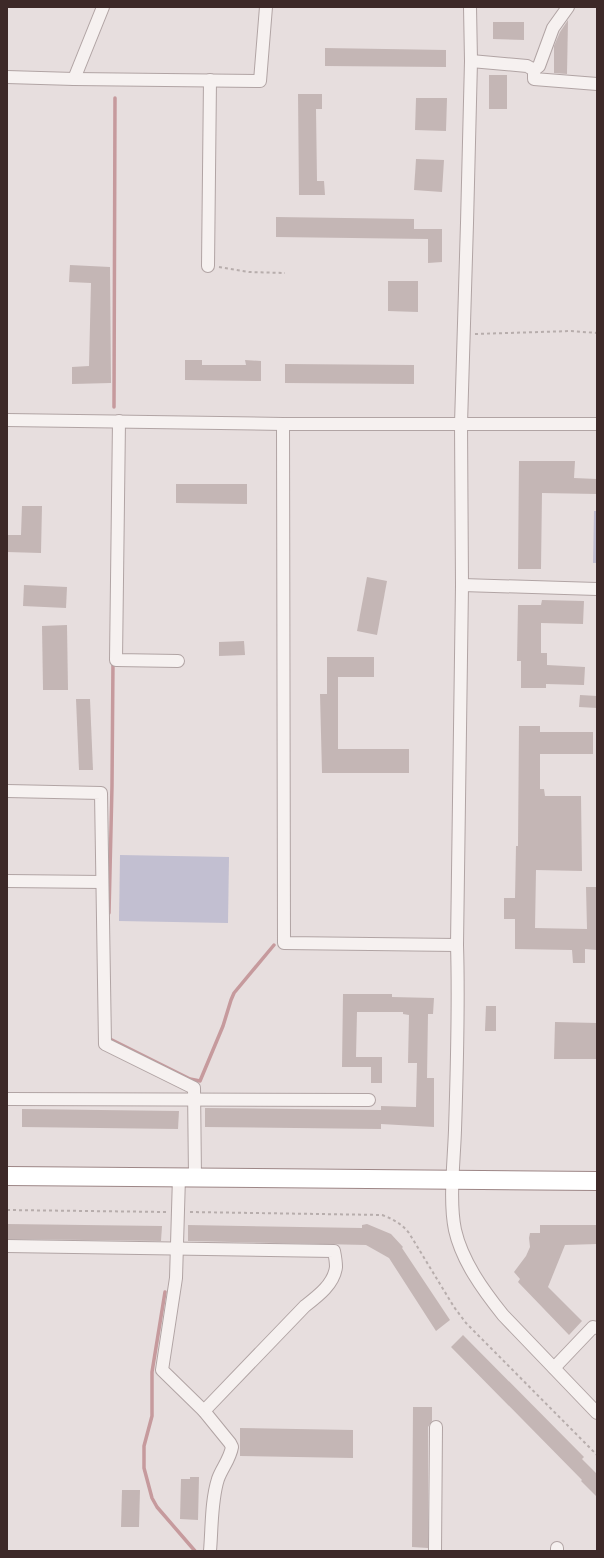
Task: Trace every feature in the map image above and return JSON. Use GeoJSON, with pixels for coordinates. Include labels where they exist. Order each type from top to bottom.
{"type":"FeatureCollection","features":[{"type":"Feature","properties":{"kind":"highway"},"geometry":{"type":"LineString","coordinates":[[7,1176],[597,1181]]}},
{"type":"Feature","properties":{"kind":"street"},"geometry":{"type":"LineString","coordinates":[[74,79],[103,7]]}},
{"type":"Feature","properties":{"kind":"street"},"geometry":{"type":"LineString","coordinates":[[7,77],[260,81],[266,7]]}},
{"type":"Feature","properties":{"kind":"street"},"geometry":{"type":"LineString","coordinates":[[470,7],[471,61],[461,424],[462,585],[457,945],[459,996],[453,1218],[461,1248],[483,1289],[503,1315],[597,1413]]}},
{"type":"Feature","properties":{"kind":"street"},"geometry":{"type":"LineString","coordinates":[[534,70],[539,66],[553,28],[568,7]]}},
{"type":"Feature","properties":{"kind":"street"},"geometry":{"type":"LineString","coordinates":[[471,61],[527,66],[534,70]]}},
{"type":"Feature","properties":{"kind":"street"},"geometry":{"type":"LineString","coordinates":[[534,70],[534,79],[597,84]]}},
{"type":"Feature","properties":{"kind":"street"},"geometry":{"type":"LineString","coordinates":[[208,266],[210,80]]}},
{"type":"Feature","properties":{"kind":"street"},"geometry":{"type":"LineString","coordinates":[[7,420],[284,424],[597,424]]}},
{"type":"Feature","properties":{"kind":"street"},"geometry":{"type":"LineString","coordinates":[[120,421],[116,660],[178,661]]}},
{"type":"Feature","properties":{"kind":"street"},"geometry":{"type":"LineString","coordinates":[[284,424],[284,943],[457,945]]}},
{"type":"Feature","properties":{"kind":"street"},"geometry":{"type":"LineString","coordinates":[[462,585],[597,589]]}},
{"type":"Feature","properties":{"kind":"street"},"geometry":{"type":"LineString","coordinates":[[7,791],[100,793],[105,1044],[194,1088],[187,1177],[178,1248],[176,1278],[162,1370],[204,1411],[232,1447],[218,1479],[215,1494],[210,1551]]}},
{"type":"Feature","properties":{"kind":"street"},"geometry":{"type":"LineString","coordinates":[[7,881],[102,882]]}},
{"type":"Feature","properties":{"kind":"street"},"geometry":{"type":"LineString","coordinates":[[7,1099],[369,1100]]}},
{"type":"Feature","properties":{"kind":"street"},"geometry":{"type":"LineString","coordinates":[[7,1246],[334,1251],[336,1266],[328,1286],[320,1295],[305,1306],[204,1411]]}},
{"type":"Feature","properties":{"kind":"street"},"geometry":{"type":"LineString","coordinates":[[554,1368],[592,1327],[597,1328]]}},
{"type":"Feature","properties":{"kind":"street"},"geometry":{"type":"LineString","coordinates":[[435,1551],[436,1427]]}},
{"type":"Feature","properties":{"kind":"path"},"geometry":{"type":"LineString","coordinates":[[208,266],[249,272],[285,273]]}},
{"type":"Feature","properties":{"kind":"path"},"geometry":{"type":"LineString","coordinates":[[464,335],[570,331],[597,332]]}},
{"type":"Feature","properties":{"kind":"shaded area"},"geometry":{"type":"Polygon","coordinates":[[[594,511],[597,511],[597,563],[593,563],[594,511]]]}},
{"type":"Feature","properties":{"kind":"shaded area"},"geometry":{"type":"Polygon","coordinates":[[[120,855],[229,857],[228,923],[119,921],[120,855]]]}},
{"type":"Feature","properties":{"kind":"building"},"geometry":{"type":"Polygon","coordinates":[[[568,20],[567,74],[554,73],[554,46],[560,32],[568,20]]]}},
{"type":"Feature","properties":{"kind":"building"},"geometry":{"type":"Polygon","coordinates":[[[493,22],[524,22],[524,40],[493,39],[493,22]]]}},
{"type":"Feature","properties":{"kind":"building"},"geometry":{"type":"Polygon","coordinates":[[[325,48],[446,50],[446,67],[325,66],[325,48]]]}},
{"type":"Feature","properties":{"kind":"building"},"geometry":{"type":"Polygon","coordinates":[[[489,75],[507,75],[507,109],[489,109],[489,75]]]}},
{"type":"Feature","properties":{"kind":"building"},"geometry":{"type":"Polygon","coordinates":[[[298,94],[322,94],[322,109],[316,109],[317,181],[324,181],[325,195],[299,195],[298,94]]]}},
{"type":"Feature","properties":{"kind":"building"},"geometry":{"type":"Polygon","coordinates":[[[416,98],[447,98],[446,131],[415,130],[416,98]]]}},
{"type":"Feature","properties":{"kind":"building"},"geometry":{"type":"Polygon","coordinates":[[[416,159],[444,160],[442,192],[414,190],[416,159]]]}},
{"type":"Feature","properties":{"kind":"building"},"geometry":{"type":"Polygon","coordinates":[[[276,217],[414,219],[414,229],[442,229],[442,262],[428,263],[428,239],[276,237],[276,217]]]}},
{"type":"Feature","properties":{"kind":"building"},"geometry":{"type":"Polygon","coordinates":[[[70,265],[110,267],[111,383],[72,384],[72,367],[89,366],[91,283],[69,282],[70,265]]]}},
{"type":"Feature","properties":{"kind":"building"},"geometry":{"type":"Polygon","coordinates":[[[388,281],[418,281],[418,312],[388,311],[388,281]]]}},
{"type":"Feature","properties":{"kind":"building"},"geometry":{"type":"Polygon","coordinates":[[[185,360],[202,360],[202,365],[246,365],[245,360],[261,361],[261,381],[185,380],[185,360]]]}},
{"type":"Feature","properties":{"kind":"building"},"geometry":{"type":"Polygon","coordinates":[[[285,364],[414,365],[414,384],[285,383],[285,364]]]}},
{"type":"Feature","properties":{"kind":"building"},"geometry":{"type":"Polygon","coordinates":[[[519,461],[575,461],[574,478],[597,479],[597,494],[542,493],[541,569],[518,569],[519,461]]]}},
{"type":"Feature","properties":{"kind":"building"},"geometry":{"type":"Polygon","coordinates":[[[176,484],[247,484],[247,504],[176,503],[176,484]]]}},
{"type":"Feature","properties":{"kind":"building"},"geometry":{"type":"Polygon","coordinates":[[[22,506],[42,506],[41,553],[7,552],[7,535],[21,535],[22,506]]]}},
{"type":"Feature","properties":{"kind":"building"},"geometry":{"type":"Polygon","coordinates":[[[367,577],[387,581],[377,635],[357,631],[367,577]]]}},
{"type":"Feature","properties":{"kind":"building"},"geometry":{"type":"Polygon","coordinates":[[[24,585],[67,587],[66,608],[23,606],[24,585]]]}},
{"type":"Feature","properties":{"kind":"building"},"geometry":{"type":"Polygon","coordinates":[[[542,600],[584,601],[583,624],[541,623],[541,653],[547,653],[547,665],[585,667],[584,685],[546,684],[546,688],[521,688],[521,661],[517,661],[518,605],[541,605],[542,600]]]}},
{"type":"Feature","properties":{"kind":"building"},"geometry":{"type":"Polygon","coordinates":[[[67,625],[68,690],[43,690],[42,626],[67,625]]]}},
{"type":"Feature","properties":{"kind":"building"},"geometry":{"type":"Polygon","coordinates":[[[244,641],[245,655],[219,656],[219,642],[244,641]]]}},
{"type":"Feature","properties":{"kind":"building"},"geometry":{"type":"Polygon","coordinates":[[[327,657],[374,657],[374,677],[338,677],[338,749],[409,749],[409,773],[322,773],[320,694],[327,694],[327,657]]]}},
{"type":"Feature","properties":{"kind":"building"},"geometry":{"type":"Polygon","coordinates":[[[580,695],[597,696],[597,708],[579,707],[580,695]]]}},
{"type":"Feature","properties":{"kind":"building"},"geometry":{"type":"Polygon","coordinates":[[[76,699],[90,699],[93,770],[79,770],[76,699]]]}},
{"type":"Feature","properties":{"kind":"building"},"geometry":{"type":"Polygon","coordinates":[[[519,726],[540,726],[540,732],[593,732],[593,754],[540,754],[540,789],[544,789],[545,796],[581,796],[582,871],[536,870],[535,928],[587,929],[586,887],[597,887],[597,950],[585,949],[585,963],[573,963],[572,950],[515,949],[515,919],[504,919],[504,898],[515,898],[516,846],[518,846],[519,726]]]}},
{"type":"Feature","properties":{"kind":"building"},"geometry":{"type":"Polygon","coordinates":[[[343,994],[392,994],[392,997],[434,998],[433,1014],[428,1014],[427,1078],[434,1078],[434,1127],[381,1124],[381,1129],[205,1127],[205,1108],[381,1110],[381,1106],[416,1107],[417,1063],[408,1063],[409,1015],[403,1014],[403,1012],[357,1012],[356,1057],[382,1057],[382,1083],[371,1083],[371,1067],[342,1067],[343,994]]]}},
{"type":"Feature","properties":{"kind":"building"},"geometry":{"type":"Polygon","coordinates":[[[486,1006],[496,1006],[496,1031],[485,1031],[486,1006]]]}},
{"type":"Feature","properties":{"kind":"building"},"geometry":{"type":"Polygon","coordinates":[[[555,1022],[597,1023],[597,1059],[554,1059],[555,1022]]]}},
{"type":"Feature","properties":{"kind":"building"},"geometry":{"type":"Polygon","coordinates":[[[22,1109],[179,1111],[178,1129],[22,1127],[22,1109]]]}},
{"type":"Feature","properties":{"kind":"building"},"geometry":{"type":"Polygon","coordinates":[[[7,1224],[162,1226],[161,1241],[7,1239],[7,1224]]]}},
{"type":"Feature","properties":{"kind":"building"},"geometry":{"type":"Polygon","coordinates":[[[367,1224],[391,1234],[403,1247],[402,1248],[450,1320],[436,1331],[389,1258],[366,1245],[188,1241],[188,1225],[362,1228],[362,1225],[367,1224]]]}},
{"type":"Feature","properties":{"kind":"building"},"geometry":{"type":"Polygon","coordinates":[[[540,1225],[597,1225],[597,1244],[565,1245],[548,1287],[582,1321],[569,1335],[518,1282],[520,1279],[514,1272],[526,1256],[530,1247],[530,1233],[540,1233],[540,1225]]]}},
{"type":"Feature","properties":{"kind":"building"},"geometry":{"type":"Polygon","coordinates":[[[463,1335],[584,1457],[582,1459],[597,1474],[597,1497],[451,1347],[463,1335]]]}},
{"type":"Feature","properties":{"kind":"building"},"geometry":{"type":"Polygon","coordinates":[[[413,1407],[432,1407],[432,1421],[428,1427],[428,1548],[412,1547],[413,1407]]]}},
{"type":"Feature","properties":{"kind":"building"},"geometry":{"type":"Polygon","coordinates":[[[240,1428],[353,1430],[353,1458],[240,1456],[240,1428]]]}},
{"type":"Feature","properties":{"kind":"building"},"geometry":{"type":"Polygon","coordinates":[[[190,1477],[199,1477],[198,1520],[180,1519],[181,1479],[190,1479],[190,1477]]]}},
{"type":"Feature","properties":{"kind":"building"},"geometry":{"type":"Polygon","coordinates":[[[122,1490],[140,1490],[139,1527],[121,1527],[122,1490]]]}},
{"type":"Feature","properties":{"kind":"waterway"},"geometry":{"type":"LineString","coordinates":[[114,407],[115,98]]}},
{"type":"Feature","properties":{"kind":"waterway"},"geometry":{"type":"LineString","coordinates":[[109,913],[113,661]]}},
{"type":"Feature","properties":{"kind":"waterway"},"geometry":{"type":"LineString","coordinates":[[109,1037],[110,1039],[190,1079],[200,1081],[223,1026],[234,993],[274,945]]}},
{"type":"Feature","properties":{"kind":"waterway"},"geometry":{"type":"LineString","coordinates":[[165,1292],[152,1372],[152,1416],[144,1446],[144,1468],[152,1498],[157,1507],[195,1551]]}}]}
